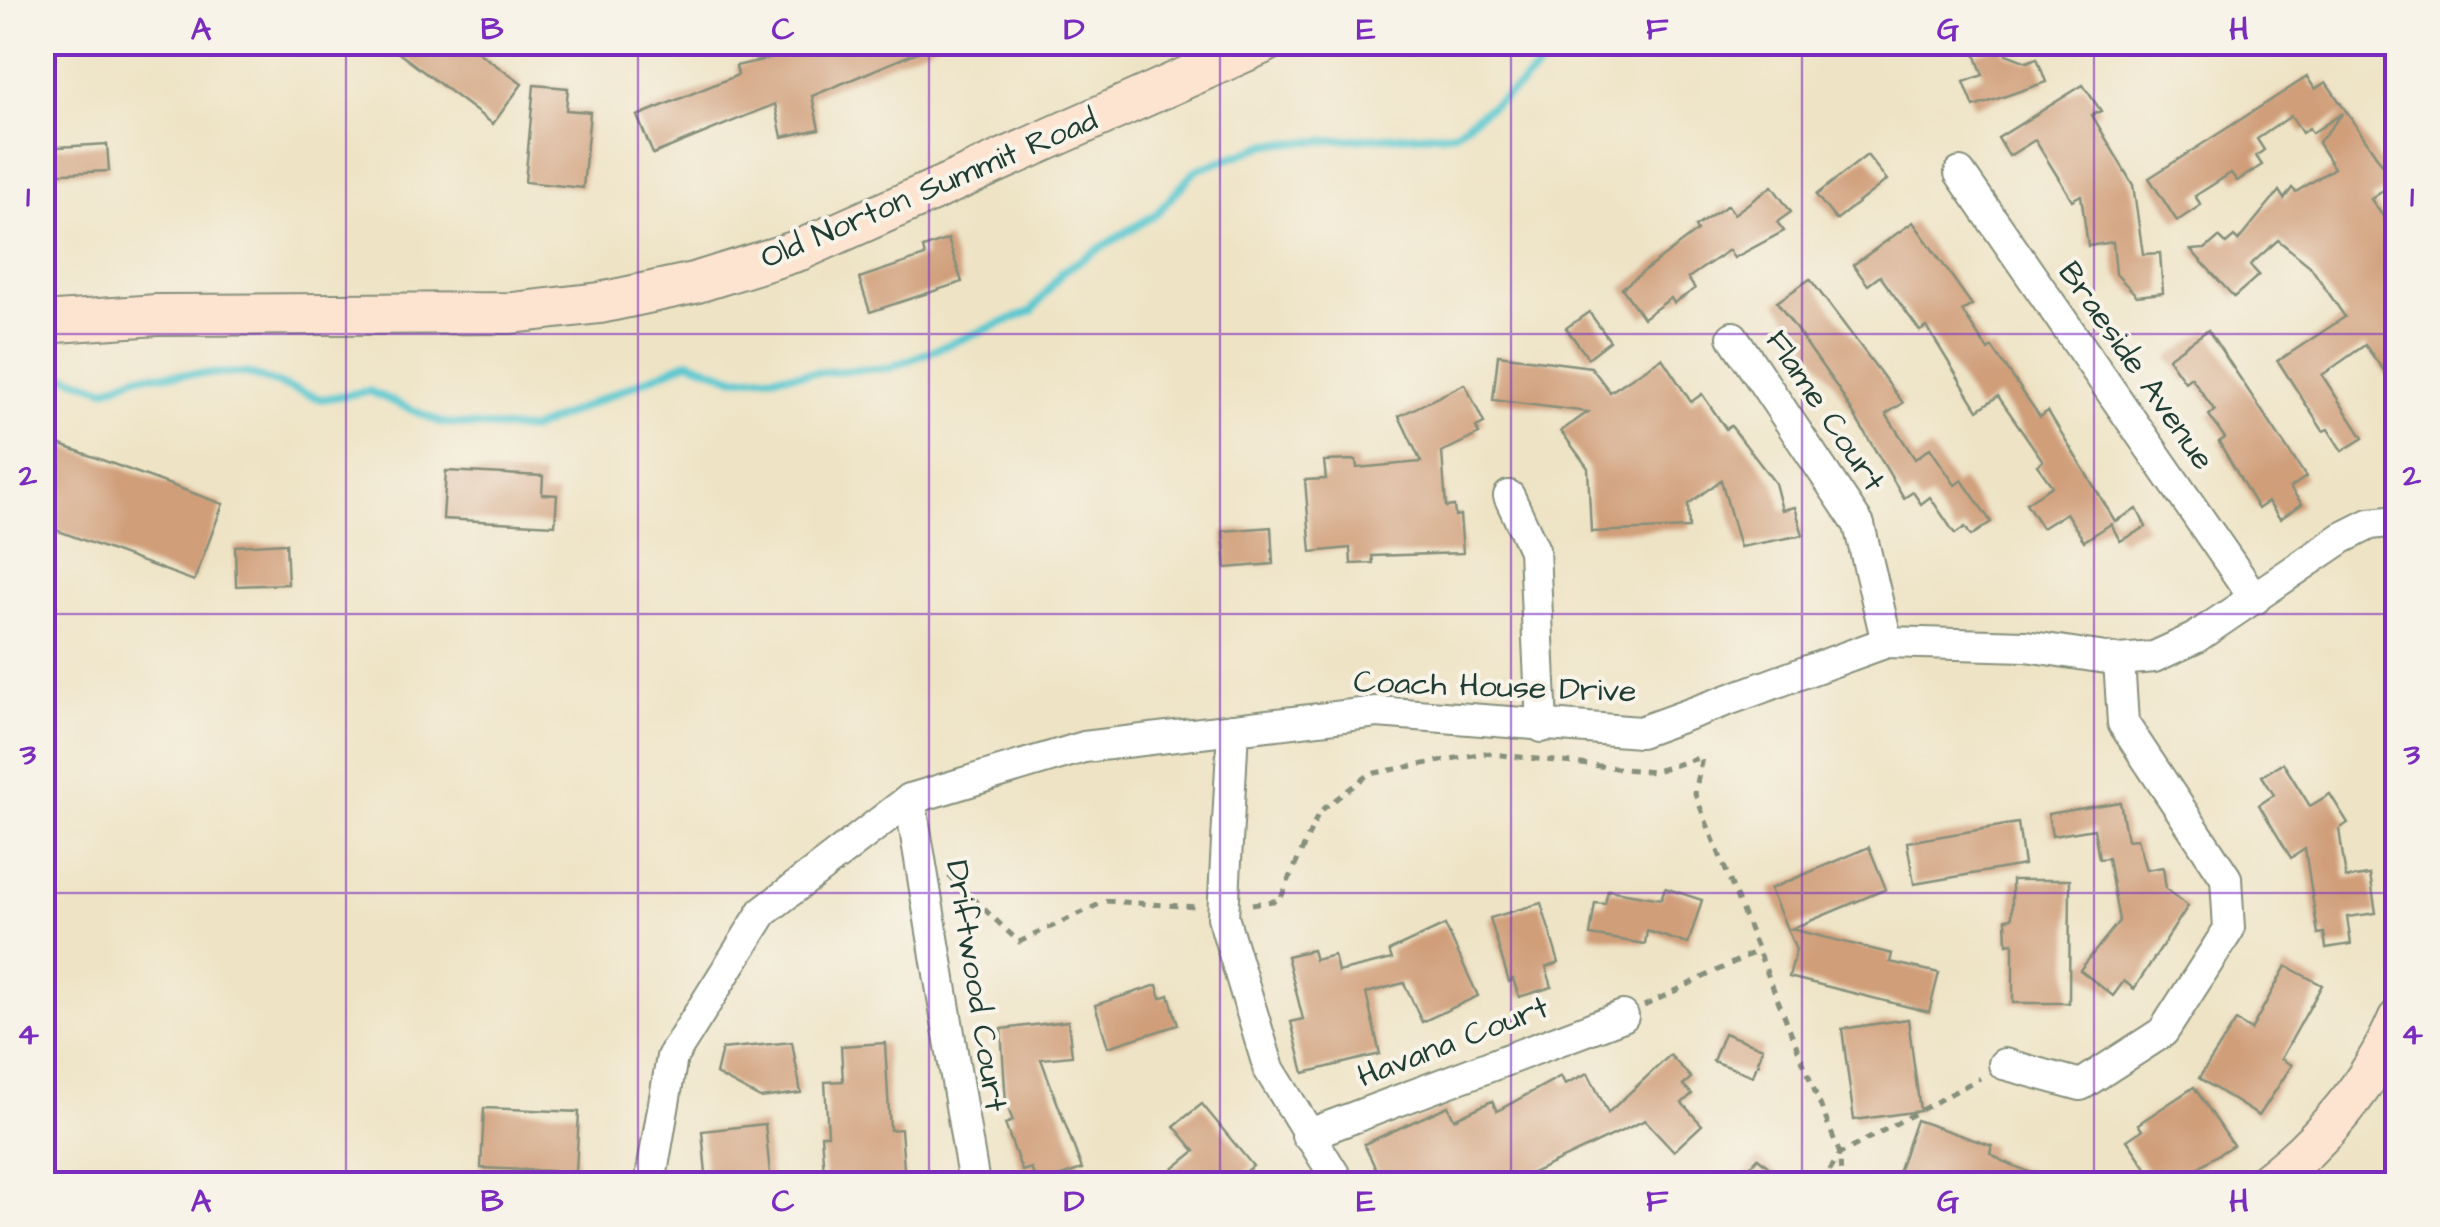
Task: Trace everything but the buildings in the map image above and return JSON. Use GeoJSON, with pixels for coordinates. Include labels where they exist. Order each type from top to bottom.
{"type":"FeatureCollection","features":[{"type":"Feature","properties":{"kind":"main road","name":"Old Norton Summit Road"},"geometry":{"type":"LineString","coordinates":[[42,323],[157,315],[512,313],[600,303],[694,283],[800,250],[1266,42]]}},
{"type":"Feature","properties":{"kind":"main road"},"geometry":{"type":"LineString","coordinates":[[2266,1184],[2295,1162],[2342,1110],[2398,1020]]}},
{"type":"Feature","properties":{"kind":"street","name":"Braeside Avenue"},"geometry":{"type":"LineString","coordinates":[[1960,173],[2255,599]]}},
{"type":"Feature","properties":{"kind":"street","name":"Flame Court"},"geometry":{"type":"LineString","coordinates":[[1733,336],[1859,525],[1887,642]]}},
{"type":"Feature","properties":{"kind":"street"},"geometry":{"type":"LineString","coordinates":[[1509,496],[1534,550],[1542,728]]}},
{"type":"Feature","properties":{"kind":"street","name":"Coach House Drive"},"geometry":{"type":"LineString","coordinates":[[650,1184],[672,1057],[764,912],[910,798],[1084,747],[1377,712],[1542,728],[1640,732],[1887,642],[2026,646],[2120,660],[2166,652],[2255,599],[2342,538],[2370,524],[2398,521]]}},
{"type":"Feature","properties":{"kind":"street"},"geometry":{"type":"LineString","coordinates":[[2004,1064],[2081,1085],[2164,1032],[2229,928],[2226,878],[2123,723],[2120,660]]}},
{"type":"Feature","properties":{"kind":"street"},"geometry":{"type":"LineString","coordinates":[[1233,729],[1223,908],[1269,1070],[1340,1184]]}},
{"type":"Feature","properties":{"kind":"street","name":"Driftwood Court"},"geometry":{"type":"LineString","coordinates":[[910,798],[974,1184]]}},
{"type":"Feature","properties":{"kind":"street","name":"Havana Court"},"geometry":{"type":"LineString","coordinates":[[1307,1135],[1623,1016]]}},
{"type":"Feature","properties":{"kind":"path"},"geometry":{"type":"LineString","coordinates":[[921,868],[955,878],[1019,942],[1106,901],[1122,906],[1223,908],[1280,900],[1319,812],[1369,774],[1484,753],[1652,772],[1702,757],[1696,794],[1840,1154],[1841,1184]]}},
{"type":"Feature","properties":{"kind":"path"},"geometry":{"type":"LineString","coordinates":[[1623,1016],[1758,951]]}},
{"type":"Feature","properties":{"kind":"path"},"geometry":{"type":"LineString","coordinates":[[1821,1184],[1840,1154],[2004,1064]]}},
{"type":"Feature","properties":{"kind":"waterway"},"geometry":{"type":"LineString","coordinates":[[42,373],[51,371],[105,389],[139,375],[246,373],[322,399],[369,391],[442,423],[530,430],[689,361],[735,378],[889,368],[1032,311],[1063,271],[1157,213],[1196,170],[1269,144],[1453,133],[1521,85],[1564,42]]}}]}
